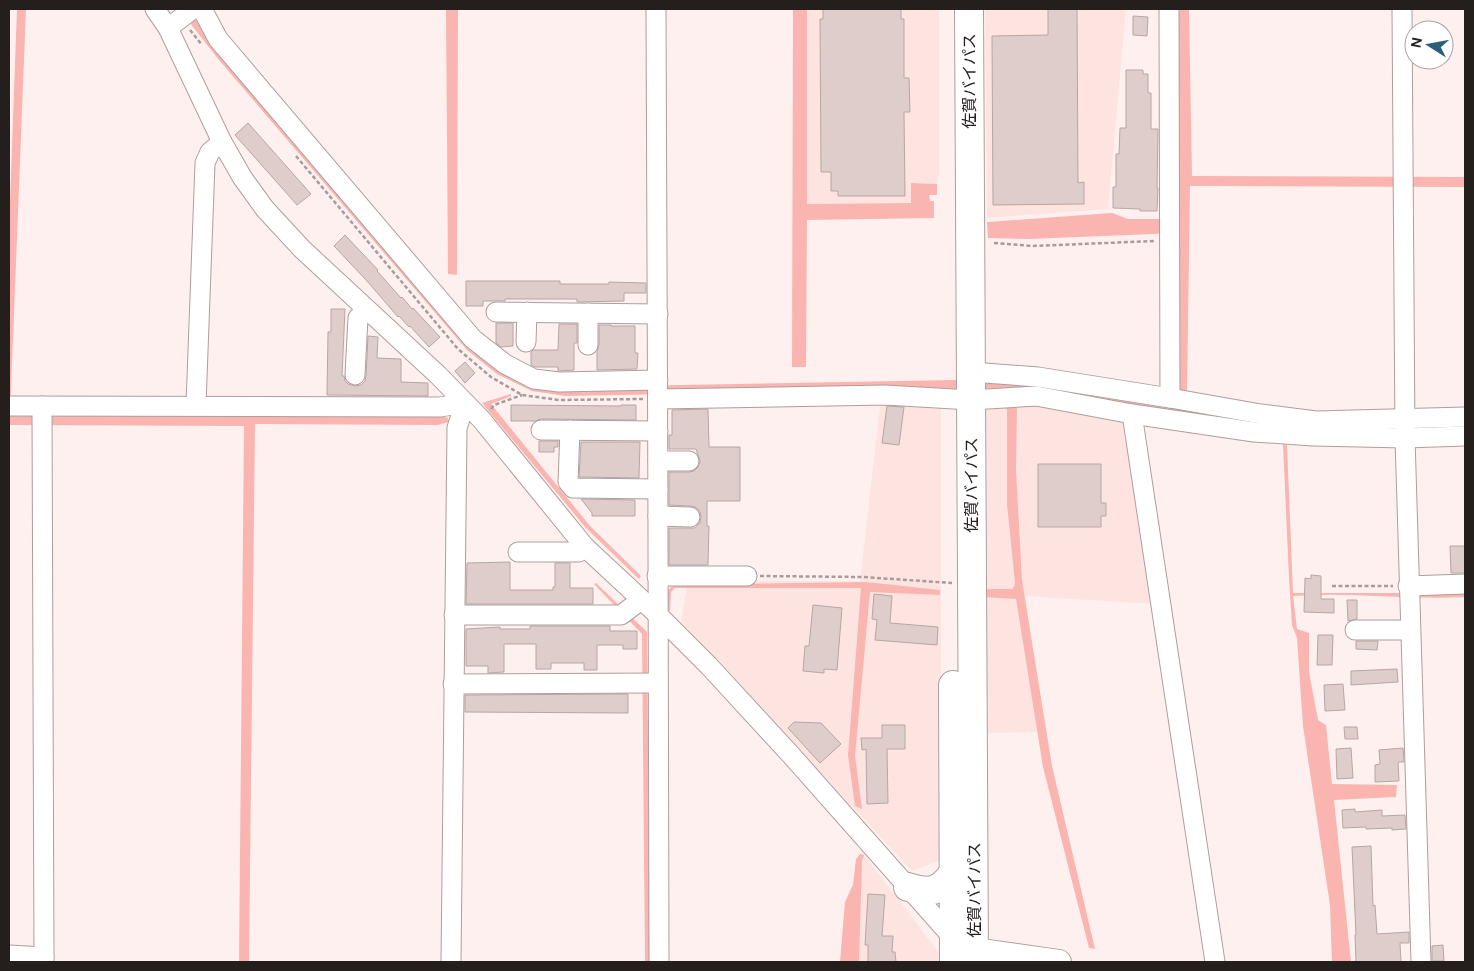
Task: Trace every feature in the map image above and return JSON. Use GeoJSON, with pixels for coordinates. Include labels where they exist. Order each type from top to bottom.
{"type":"FeatureCollection","features":[{"type":"Feature","properties":{"kind":"highway","name":"佐賀バイパス"},"geometry":{"type":"LineString","coordinates":[[952,9],[963,388],[972,955]]}},
{"type":"Feature","properties":{"kind":"highway","name":"佐賀バイパス"},"geometry":{"type":"LineString","coordinates":[[969,9],[963,388],[953,584],[953,873],[972,955]]}},
{"type":"Feature","properties":{"kind":"highway"},"geometry":{"type":"LineString","coordinates":[[908,888],[920,891],[935,891],[947,883],[953,873]]}},
{"type":"Feature","properties":{"kind":"main road"},"geometry":{"type":"LineString","coordinates":[[972,955],[1059,962]]}},
{"type":"Feature","properties":{"kind":"street"},"geometry":{"type":"LineString","coordinates":[[155,9],[181,18],[222,142],[242,176],[265,209],[302,249],[438,375],[481,419],[631,607]]}},
{"type":"Feature","properties":{"kind":"street"},"geometry":{"type":"LineString","coordinates":[[202,9],[218,39],[473,339],[505,364],[534,379],[560,382],[658,380]]}},
{"type":"Feature","properties":{"kind":"street"},"geometry":{"type":"LineString","coordinates":[[656,9],[659,962]]}},
{"type":"Feature","properties":{"kind":"street"},"geometry":{"type":"LineString","coordinates":[[1169,9],[1170,398]]}},
{"type":"Feature","properties":{"kind":"street"},"geometry":{"type":"LineString","coordinates":[[1402,9],[1405,438],[1421,962]]}},
{"type":"Feature","properties":{"kind":"street"},"geometry":{"type":"LineString","coordinates":[[196,405],[205,163],[210,152],[222,142]]}},
{"type":"Feature","properties":{"kind":"street"},"geometry":{"type":"LineString","coordinates":[[355,374],[358,318],[366,310]]}},
{"type":"Feature","properties":{"kind":"street"},"geometry":{"type":"LineString","coordinates":[[496,312],[658,314]]}},
{"type":"Feature","properties":{"kind":"street"},"geometry":{"type":"LineString","coordinates":[[526,342],[527,312]]}},
{"type":"Feature","properties":{"kind":"street"},"geometry":{"type":"LineString","coordinates":[[588,313],[588,345]]}},
{"type":"Feature","properties":{"kind":"street"},"geometry":{"type":"LineString","coordinates":[[658,399],[885,395],[963,388],[1038,377],[1260,414],[1316,421],[1465,417]]}},
{"type":"Feature","properties":{"kind":"street"},"geometry":{"type":"LineString","coordinates":[[963,388],[1036,396],[1132,414],[1254,432],[1313,436],[1405,438],[1465,436]]}},
{"type":"Feature","properties":{"kind":"street"},"geometry":{"type":"LineString","coordinates":[[12,406],[440,407],[465,403]]}},
{"type":"Feature","properties":{"kind":"street"},"geometry":{"type":"LineString","coordinates":[[451,962],[457,428],[465,403]]}},
{"type":"Feature","properties":{"kind":"street"},"geometry":{"type":"LineString","coordinates":[[9,955],[44,960],[42,406]]}},
{"type":"Feature","properties":{"kind":"street"},"geometry":{"type":"LineString","coordinates":[[1132,414],[1215,962]]}},
{"type":"Feature","properties":{"kind":"street"},"geometry":{"type":"LineString","coordinates":[[541,430],[658,430]]}},
{"type":"Feature","properties":{"kind":"street"},"geometry":{"type":"LineString","coordinates":[[570,430],[568,482],[574,488],[658,489]]}},
{"type":"Feature","properties":{"kind":"street"},"geometry":{"type":"LineString","coordinates":[[658,461],[689,461]]}},
{"type":"Feature","properties":{"kind":"street"},"geometry":{"type":"LineString","coordinates":[[658,516],[690,517]]}},
{"type":"Feature","properties":{"kind":"street"},"geometry":{"type":"LineString","coordinates":[[518,552],[579,552],[585,547]]}},
{"type":"Feature","properties":{"kind":"street"},"geometry":{"type":"LineString","coordinates":[[657,576],[747,576]]}},
{"type":"Feature","properties":{"kind":"street"},"geometry":{"type":"LineString","coordinates":[[1409,594],[1465,584]]}},
{"type":"Feature","properties":{"kind":"street"},"geometry":{"type":"LineString","coordinates":[[454,615],[631,607],[658,615],[709,666],[792,755],[908,888],[972,955]]}},
{"type":"Feature","properties":{"kind":"street"},"geometry":{"type":"LineString","coordinates":[[1355,630],[1410,630]]}},
{"type":"Feature","properties":{"kind":"street"},"geometry":{"type":"LineString","coordinates":[[453,684],[658,683]]}},
{"type":"Feature","properties":{"kind":"path"},"geometry":{"type":"LineString","coordinates":[[994,243],[1032,246],[1170,240]]}},
{"type":"Feature","properties":{"kind":"path"},"geometry":{"type":"LineString","coordinates":[[494,405],[522,395]]}},
{"type":"Feature","properties":{"kind":"path"},"geometry":{"type":"LineString","coordinates":[[747,576],[863,577],[953,584]]}},
{"type":"Feature","properties":{"kind":"path"},"geometry":{"type":"LineString","coordinates":[[1332,586],[1409,594]]}},
{"type":"Feature","properties":{"kind":"shaded area"},"geometry":{"type":"Polygon","coordinates":[[[17,9],[26,9],[10,416],[442,416],[448,418],[449,422],[438,425],[255,424],[249,962],[239,962],[244,426],[9,425],[9,228],[17,9]]]}},
{"type":"Feature","properties":{"kind":"shaded area"},"geometry":{"type":"Polygon","coordinates":[[[179,9],[187,9],[226,59],[472,343],[566,387],[1010,379],[1264,421],[1465,424],[1465,430],[1301,432],[1010,388],[565,396],[532,391],[497,374],[467,350],[219,60],[179,9]]]}},
{"type":"Feature","properties":{"kind":"shaded area"},"geometry":{"type":"Polygon","coordinates":[[[446,9],[458,9],[457,275],[448,274],[446,9]]]}},
{"type":"Feature","properties":{"kind":"shaded area"},"geometry":{"type":"Polygon","coordinates":[[[793,9],[807,9],[807,204],[911,203],[911,183],[937,184],[937,195],[929,195],[930,201],[934,201],[934,218],[807,220],[806,367],[792,367],[793,9]]]}},
{"type":"Feature","properties":{"kind":"shaded area"},"geometry":{"type":"Polygon","coordinates":[[[807,9],[939,9],[939,176],[937,184],[911,183],[911,203],[807,204],[807,9]]]}},
{"type":"Feature","properties":{"kind":"shaded area"},"geometry":{"type":"Polygon","coordinates":[[[985,9],[1126,9],[1108,209],[987,218],[985,9]]]}},
{"type":"Feature","properties":{"kind":"shaded area"},"geometry":{"type":"Polygon","coordinates":[[[1177,9],[1189,9],[1192,176],[1465,177],[1465,187],[1190,186],[1187,392],[1177,390],[1178,233],[1029,239],[988,238],[987,222],[1112,213],[1128,219],[1178,219],[1177,9]]]}},
{"type":"Feature","properties":{"kind":"shaded area"},"geometry":{"type":"Polygon","coordinates":[[[511,394],[511,396],[491,404],[590,526],[641,576],[639,579],[586,528],[482,403],[511,394]]]}},
{"type":"Feature","properties":{"kind":"shaded area"},"geometry":{"type":"Polygon","coordinates":[[[881,398],[941,403],[941,860],[912,871],[681,622],[688,581],[860,581],[881,398]]]}},
{"type":"Feature","properties":{"kind":"shaded area"},"geometry":{"type":"Polygon","coordinates":[[[1033,400],[1128,419],[1156,604],[1021,596],[1042,732],[987,733],[986,404],[1033,400]]]}},
{"type":"Feature","properties":{"kind":"shaded area"},"geometry":{"type":"Polygon","coordinates":[[[1004,404],[1014,404],[1017,409],[1016,470],[1022,580],[1052,766],[1095,949],[1089,948],[1043,767],[1016,599],[984,597],[984,589],[1013,589],[1015,583],[1007,504],[1007,410],[1004,404]]]}},
{"type":"Feature","properties":{"kind":"shaded area"},"geometry":{"type":"Polygon","coordinates":[[[1283,444],[1287,445],[1293,593],[1416,593],[1465,590],[1465,597],[1444,598],[1336,595],[1293,596],[1297,629],[1309,633],[1309,672],[1318,720],[1326,725],[1332,784],[1397,785],[1396,797],[1334,800],[1351,962],[1332,962],[1330,905],[1303,726],[1297,638],[1292,625],[1283,444]]]}},
{"type":"Feature","properties":{"kind":"shaded area"},"geometry":{"type":"Polygon","coordinates":[[[866,582],[940,590],[940,595],[870,592],[855,756],[862,809],[855,806],[848,755],[861,588],[675,588],[671,592],[670,611],[667,609],[668,590],[673,585],[866,582]]]}},
{"type":"Feature","properties":{"kind":"shaded area"},"geometry":{"type":"Polygon","coordinates":[[[596,583],[647,632],[650,962],[645,962],[642,634],[594,584],[596,583]]]}},
{"type":"Feature","properties":{"kind":"shaded area"},"geometry":{"type":"Polygon","coordinates":[[[862,852],[940,954],[940,962],[856,962],[862,852]]]}},
{"type":"Feature","properties":{"kind":"shaded area"},"geometry":{"type":"Polygon","coordinates":[[[860,854],[864,855],[862,861],[859,962],[840,962],[845,902],[853,885],[856,859],[860,854]]]}},
{"type":"Feature","properties":{"kind":"building"},"geometry":{"type":"Polygon","coordinates":[[[823,9],[901,9],[901,19],[904,19],[904,78],[909,78],[910,112],[904,112],[905,196],[838,196],[838,191],[831,191],[831,172],[821,172],[820,19],[823,19],[823,9]]]}},
{"type":"Feature","properties":{"kind":"building"},"geometry":{"type":"Polygon","coordinates":[[[1048,9],[1077,9],[1078,183],[1084,182],[1084,204],[993,205],[992,36],[1048,35],[1048,9]]]}},
{"type":"Feature","properties":{"kind":"building"},"geometry":{"type":"Polygon","coordinates":[[[1133,16],[1148,17],[1147,36],[1133,35],[1133,16]]]}},
{"type":"Feature","properties":{"kind":"building"},"geometry":{"type":"Polygon","coordinates":[[[1126,70],[1143,70],[1143,74],[1148,74],[1148,93],[1151,93],[1151,129],[1158,129],[1157,211],[1113,208],[1113,187],[1116,187],[1116,154],[1119,154],[1120,128],[1126,128],[1126,70]]]}},
{"type":"Feature","properties":{"kind":"building"},"geometry":{"type":"Polygon","coordinates":[[[248,123],[311,194],[297,205],[235,135],[248,123]]]}},
{"type":"Feature","properties":{"kind":"building"},"geometry":{"type":"Polygon","coordinates":[[[345,235],[401,298],[440,337],[429,347],[410,326],[398,317],[334,246],[345,235]]]}},
{"type":"Feature","properties":{"kind":"building"},"geometry":{"type":"Polygon","coordinates":[[[466,281],[560,281],[560,284],[646,283],[646,293],[624,293],[624,301],[577,302],[577,299],[505,299],[505,301],[483,301],[483,306],[466,306],[466,281]]]}},
{"type":"Feature","properties":{"kind":"building"},"geometry":{"type":"Polygon","coordinates":[[[331,309],[345,309],[342,376],[344,376],[348,384],[361,385],[365,381],[368,336],[378,337],[377,358],[401,359],[401,382],[428,383],[428,396],[327,395],[328,332],[331,332],[331,309]]]}},
{"type":"Feature","properties":{"kind":"building"},"geometry":{"type":"Polygon","coordinates":[[[496,323],[513,323],[513,346],[501,347],[496,343],[496,323]]]}},
{"type":"Feature","properties":{"kind":"building"},"geometry":{"type":"Polygon","coordinates":[[[559,324],[577,324],[577,343],[574,343],[574,370],[558,371],[558,367],[535,367],[531,365],[531,352],[533,350],[558,350],[559,324]]]}},
{"type":"Feature","properties":{"kind":"building"},"geometry":{"type":"Polygon","coordinates":[[[599,325],[635,326],[635,353],[638,353],[637,369],[597,370],[599,325]]]}},
{"type":"Feature","properties":{"kind":"building"},"geometry":{"type":"Polygon","coordinates":[[[465,362],[475,373],[465,383],[455,371],[465,362]]]}},
{"type":"Feature","properties":{"kind":"building"},"geometry":{"type":"Polygon","coordinates":[[[511,405],[636,405],[636,420],[541,419],[535,421],[511,421],[511,405]]]}},
{"type":"Feature","properties":{"kind":"building"},"geometry":{"type":"Polygon","coordinates":[[[887,406],[904,407],[899,445],[882,443],[887,406]]]}},
{"type":"Feature","properties":{"kind":"building"},"geometry":{"type":"Polygon","coordinates":[[[708,409],[709,447],[740,447],[740,501],[707,501],[707,526],[709,526],[708,565],[669,565],[669,528],[695,528],[700,522],[701,517],[700,511],[695,507],[669,505],[669,472],[694,471],[700,461],[696,449],[669,449],[669,435],[672,435],[672,410],[708,409]]]}},
{"type":"Feature","properties":{"kind":"building"},"geometry":{"type":"Polygon","coordinates":[[[539,441],[558,441],[558,447],[554,447],[554,452],[539,452],[539,441]]]}},
{"type":"Feature","properties":{"kind":"building"},"geometry":{"type":"Polygon","coordinates":[[[581,442],[640,442],[639,478],[579,477],[581,442]]]}},
{"type":"Feature","properties":{"kind":"building"},"geometry":{"type":"Polygon","coordinates":[[[1038,464],[1101,464],[1101,503],[1106,503],[1106,516],[1101,516],[1101,527],[1038,527],[1038,464]]]}},
{"type":"Feature","properties":{"kind":"building"},"geometry":{"type":"Polygon","coordinates":[[[581,499],[635,500],[635,516],[592,516],[592,513],[581,499]]]}},
{"type":"Feature","properties":{"kind":"building"},"geometry":{"type":"Polygon","coordinates":[[[1450,546],[1465,546],[1465,573],[1451,573],[1450,546]]]}},
{"type":"Feature","properties":{"kind":"building"},"geometry":{"type":"Polygon","coordinates":[[[510,562],[510,590],[553,590],[553,587],[555,587],[555,563],[570,563],[570,588],[593,588],[593,604],[466,604],[467,563],[510,562]]]}},
{"type":"Feature","properties":{"kind":"building"},"geometry":{"type":"Polygon","coordinates":[[[1311,575],[1321,576],[1321,599],[1334,599],[1334,613],[1304,612],[1305,578],[1311,579],[1311,575]]]}},
{"type":"Feature","properties":{"kind":"building"},"geometry":{"type":"Polygon","coordinates":[[[874,594],[892,596],[890,623],[938,627],[937,645],[875,640],[877,620],[872,619],[874,594]]]}},
{"type":"Feature","properties":{"kind":"building"},"geometry":{"type":"Polygon","coordinates":[[[1347,600],[1357,600],[1357,619],[1348,621],[1347,600]]]}},
{"type":"Feature","properties":{"kind":"building"},"geometry":{"type":"Polygon","coordinates":[[[813,605],[842,608],[837,670],[824,669],[824,673],[803,671],[805,646],[809,646],[813,605]]]}},
{"type":"Feature","properties":{"kind":"building"},"geometry":{"type":"Polygon","coordinates":[[[530,626],[610,626],[610,631],[637,631],[637,649],[623,649],[623,645],[597,645],[597,670],[584,670],[584,663],[551,663],[551,669],[536,669],[536,644],[504,644],[504,672],[488,673],[488,666],[466,666],[466,629],[500,627],[500,629],[530,629],[530,626]]]}},
{"type":"Feature","properties":{"kind":"building"},"geometry":{"type":"Polygon","coordinates":[[[1318,635],[1333,635],[1332,665],[1317,665],[1318,635]]]}},
{"type":"Feature","properties":{"kind":"building"},"geometry":{"type":"Polygon","coordinates":[[[1356,641],[1378,641],[1377,650],[1356,649],[1356,641]]]}},
{"type":"Feature","properties":{"kind":"building"},"geometry":{"type":"Polygon","coordinates":[[[1397,669],[1398,682],[1351,685],[1351,671],[1397,669]]]}},
{"type":"Feature","properties":{"kind":"building"},"geometry":{"type":"Polygon","coordinates":[[[1343,684],[1345,710],[1325,711],[1324,685],[1343,684]]]}},
{"type":"Feature","properties":{"kind":"building"},"geometry":{"type":"Polygon","coordinates":[[[628,694],[628,713],[465,712],[465,695],[628,694]]]}},
{"type":"Feature","properties":{"kind":"building"},"geometry":{"type":"Polygon","coordinates":[[[794,722],[821,723],[841,744],[820,763],[788,728],[794,722]]]}},
{"type":"Feature","properties":{"kind":"building"},"geometry":{"type":"Polygon","coordinates":[[[882,725],[905,725],[905,749],[887,749],[888,803],[867,804],[866,749],[862,750],[861,738],[882,738],[882,725]]]}},
{"type":"Feature","properties":{"kind":"building"},"geometry":{"type":"Polygon","coordinates":[[[1344,727],[1357,727],[1358,739],[1345,739],[1344,727]]]}},
{"type":"Feature","properties":{"kind":"building"},"geometry":{"type":"Polygon","coordinates":[[[1351,748],[1353,778],[1337,779],[1336,749],[1351,748]]]}},
{"type":"Feature","properties":{"kind":"building"},"geometry":{"type":"Polygon","coordinates":[[[1403,748],[1404,762],[1398,762],[1399,781],[1375,782],[1375,765],[1380,764],[1379,750],[1403,748]]]}},
{"type":"Feature","properties":{"kind":"building"},"geometry":{"type":"Polygon","coordinates":[[[1355,809],[1355,812],[1382,810],[1382,816],[1405,815],[1406,829],[1343,828],[1342,810],[1355,809]]]}},
{"type":"Feature","properties":{"kind":"building"},"geometry":{"type":"Polygon","coordinates":[[[1371,846],[1373,906],[1375,905],[1377,934],[1409,932],[1409,943],[1400,943],[1401,962],[1356,962],[1352,847],[1371,846]]]}},
{"type":"Feature","properties":{"kind":"building"},"geometry":{"type":"Polygon","coordinates":[[[868,894],[885,895],[882,936],[893,936],[892,952],[895,952],[896,962],[868,962],[868,945],[865,945],[868,894]]]}},
{"type":"Feature","properties":{"kind":"building"},"geometry":{"type":"Polygon","coordinates":[[[1443,945],[1444,961],[1432,961],[1432,946],[1443,945]]]}}]}
